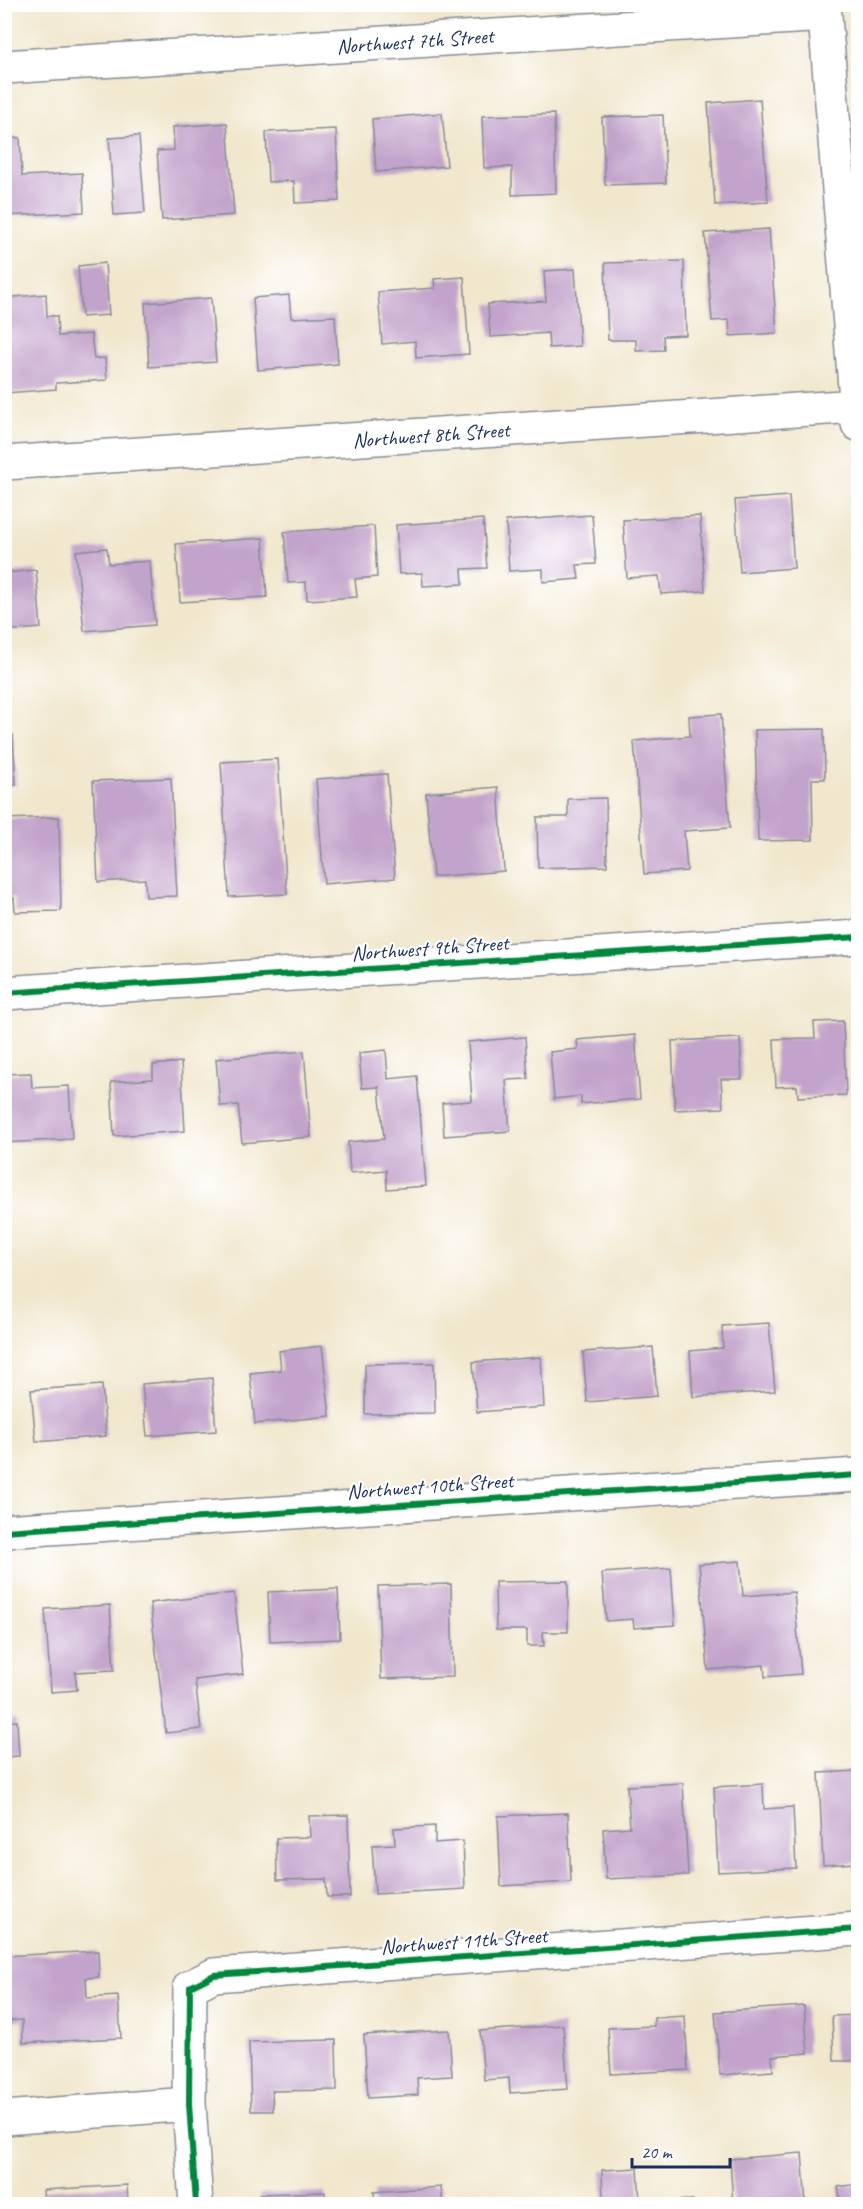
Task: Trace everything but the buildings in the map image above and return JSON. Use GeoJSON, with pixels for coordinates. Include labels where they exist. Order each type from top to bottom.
{"type":"FeatureCollection","features":[{"type":"Feature","properties":{"kind":"street","name":"Northwest 7th Street"},"geometry":{"type":"LineString","coordinates":[[4,67],[825,10]]}},
{"type":"Feature","properties":{"kind":"street"},"geometry":{"type":"LineString","coordinates":[[825,10],[858,415]]}},
{"type":"Feature","properties":{"kind":"street","name":"Northwest 8th Street"},"geometry":{"type":"LineString","coordinates":[[4,463],[858,415]]}},
{"type":"Feature","properties":{"kind":"street","name":"Northwest 9th Street"},"geometry":{"type":"LineString","coordinates":[[4,993],[858,937]]}},
{"type":"Feature","properties":{"kind":"street","name":"Northwest 10th Street"},"geometry":{"type":"LineString","coordinates":[[4,1531],[858,1475]]}},
{"type":"Feature","properties":{"kind":"street","name":"Northwest 11th Street"},"geometry":{"type":"LineString","coordinates":[[189,2104],[190,1987],[214,1975],[858,1929]]}},
{"type":"Feature","properties":{"kind":"street"},"geometry":{"type":"LineString","coordinates":[[4,2118],[189,2104],[196,2205]]}},
{"type":"Feature","properties":{"kind":"cycle path"},"geometry":{"type":"LineString","coordinates":[[4,993],[858,937]]}},
{"type":"Feature","properties":{"kind":"cycle path"},"geometry":{"type":"LineString","coordinates":[[4,1531],[858,1475]]}},
{"type":"Feature","properties":{"kind":"cycle path"},"geometry":{"type":"LineString","coordinates":[[196,2204],[189,2104],[190,1987],[214,1975],[858,1929]]}}]}
